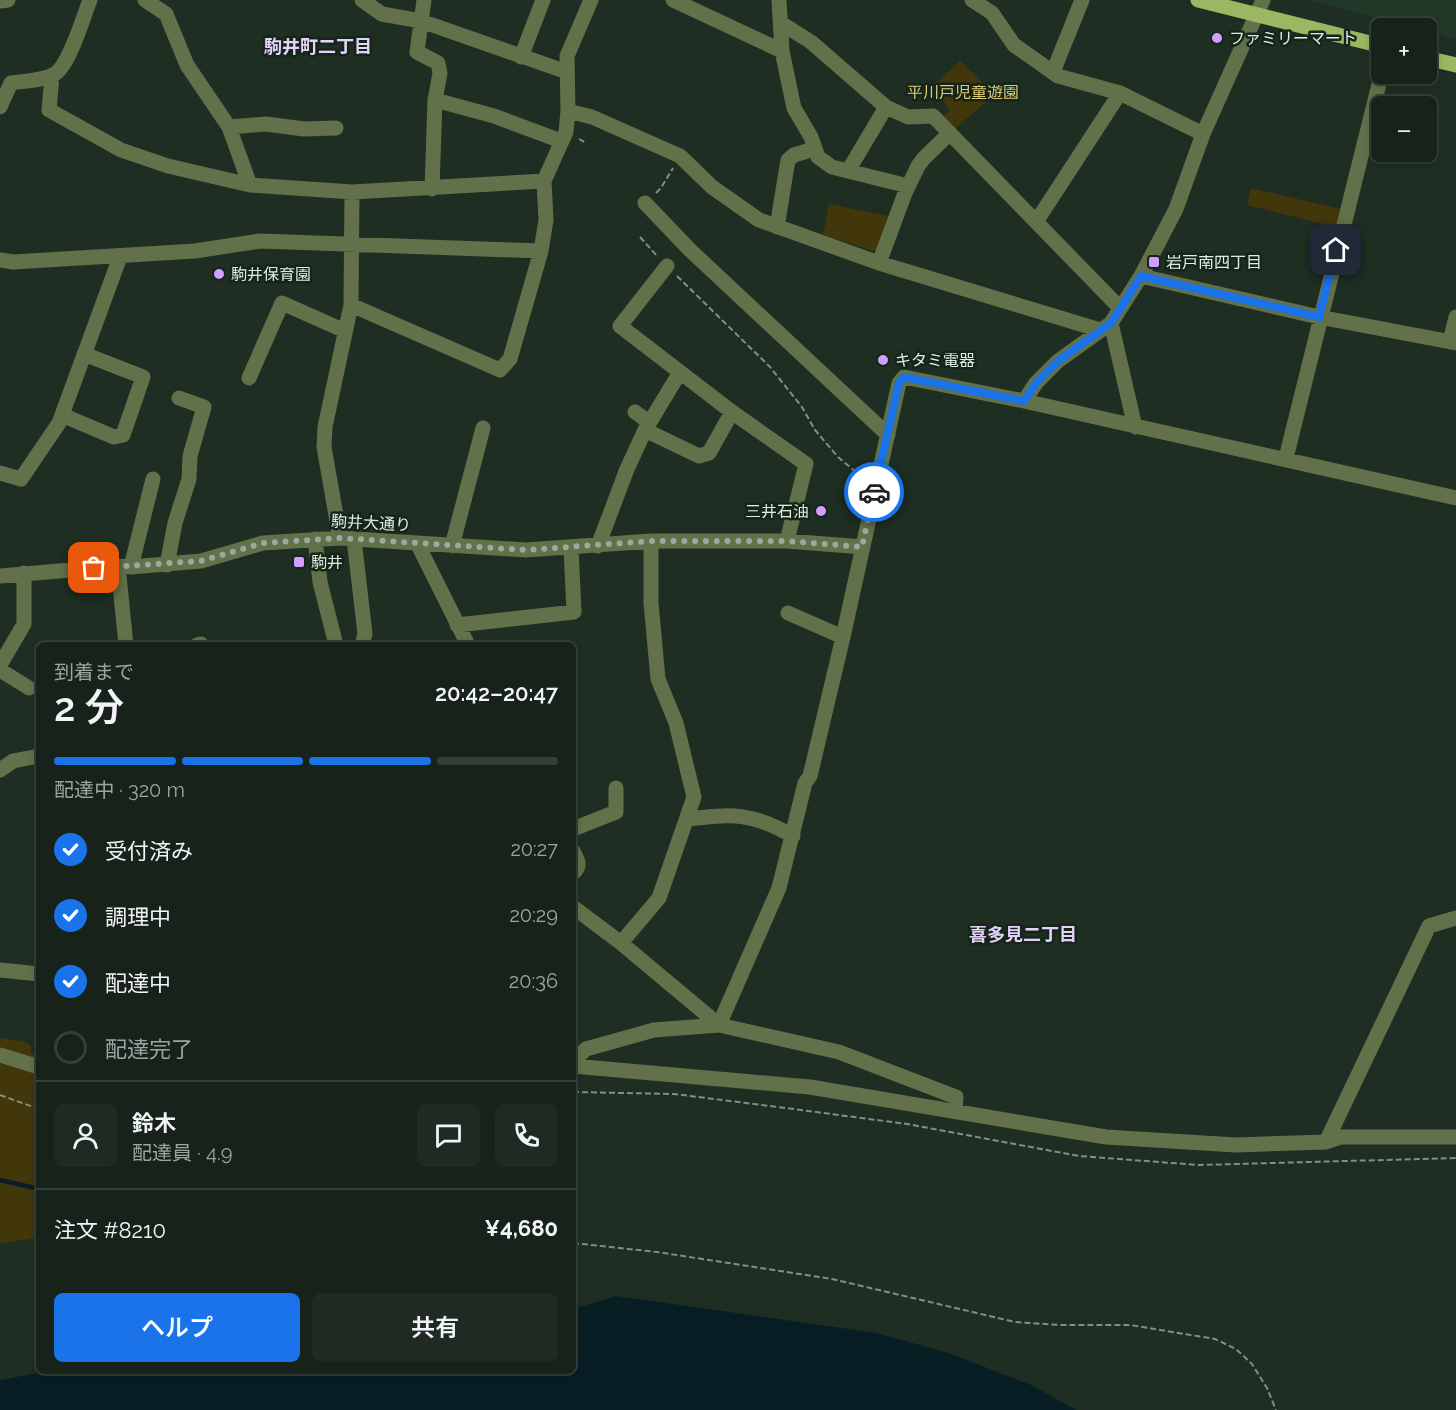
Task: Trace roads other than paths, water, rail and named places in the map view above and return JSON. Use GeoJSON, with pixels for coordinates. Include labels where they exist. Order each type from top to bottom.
{"type":"FeatureCollection","features":[{"type":"Feature","properties":{"kind":"main road"},"geometry":{"type":"LineString","coordinates":[[1198,0],[1371,43]]}},
{"type":"Feature","properties":{"kind":"main road"},"geometry":{"type":"LineString","coordinates":[[1437,61],[1456,65]]}},
{"type":"Feature","properties":{"kind":"street"},"geometry":{"type":"LineString","coordinates":[[0,1],[8,0]]}},
{"type":"Feature","properties":{"kind":"street"},"geometry":{"type":"LineString","coordinates":[[0,107],[2,84],[52,76],[59,72],[67,58],[90,0]]}},
{"type":"Feature","properties":{"kind":"street"},"geometry":{"type":"LineString","coordinates":[[145,0],[166,14],[187,65],[229,127],[250,185]]}},
{"type":"Feature","properties":{"kind":"street"},"geometry":{"type":"LineString","coordinates":[[362,0],[382,14],[421,21],[567,72]]}},
{"type":"Feature","properties":{"kind":"street"},"geometry":{"type":"LineString","coordinates":[[424,0],[417,52],[438,63],[440,73],[435,99],[432,189]]}},
{"type":"Feature","properties":{"kind":"street"},"geometry":{"type":"LineString","coordinates":[[520,57],[543,0]]}},
{"type":"Feature","properties":{"kind":"street"},"geometry":{"type":"LineString","coordinates":[[351,305],[500,370],[510,359],[541,251],[546,220],[544,182],[566,132],[567,56],[591,0]]}},
{"type":"Feature","properties":{"kind":"street"},"geometry":{"type":"LineString","coordinates":[[673,0],[782,51]]}},
{"type":"Feature","properties":{"kind":"street"},"geometry":{"type":"LineString","coordinates":[[779,0],[782,51],[795,108],[811,137],[818,157],[832,167],[908,186]]}},
{"type":"Feature","properties":{"kind":"street"},"geometry":{"type":"LineString","coordinates":[[972,0],[992,13],[1014,45],[1058,76],[1120,93],[1203,134]]}},
{"type":"Feature","properties":{"kind":"street"},"geometry":{"type":"LineString","coordinates":[[1053,72],[1082,0]]}},
{"type":"Feature","properties":{"kind":"street"},"geometry":{"type":"LineString","coordinates":[[1024,401],[1036,383],[1058,361],[1105,327],[1141,276],[1176,209],[1203,134],[1263,0]]}},
{"type":"Feature","properties":{"kind":"street"},"geometry":{"type":"LineString","coordinates":[[781,23],[811,42],[886,107],[908,117],[933,116],[1120,308]]}},
{"type":"Feature","properties":{"kind":"street"},"geometry":{"type":"LineString","coordinates":[[52,76],[49,110],[121,150],[168,166],[250,185],[352,192],[432,189],[490,183],[544,182]]}},
{"type":"Feature","properties":{"kind":"street"},"geometry":{"type":"LineString","coordinates":[[1286,458],[1319,317],[1379,84]]}},
{"type":"Feature","properties":{"kind":"street"},"geometry":{"type":"LineString","coordinates":[[1036,222],[1120,93]]}},
{"type":"Feature","properties":{"kind":"street"},"geometry":{"type":"LineString","coordinates":[[435,99],[494,116],[561,141]]}},
{"type":"Feature","properties":{"kind":"street"},"geometry":{"type":"LineString","coordinates":[[848,171],[886,107]]}},
{"type":"Feature","properties":{"kind":"street"},"geometry":{"type":"LineString","coordinates":[[568,111],[592,117],[680,156],[699,176],[731,202],[759,220],[879,263],[1105,327]]}},
{"type":"Feature","properties":{"kind":"street"},"geometry":{"type":"LineString","coordinates":[[229,127],[266,124],[304,129],[336,128]]}},
{"type":"Feature","properties":{"kind":"street"},"geometry":{"type":"LineString","coordinates":[[879,263],[908,186],[924,158],[950,134]]}},
{"type":"Feature","properties":{"kind":"street"},"geometry":{"type":"LineString","coordinates":[[777,227],[789,160],[794,155],[814,149]]}},
{"type":"Feature","properties":{"kind":"street"},"geometry":{"type":"LineString","coordinates":[[352,192],[351,305],[324,447],[347,538],[365,634],[363,642]]}},
{"type":"Feature","properties":{"kind":"street"},"geometry":{"type":"LineString","coordinates":[[645,203],[690,250],[888,435]]}},
{"type":"Feature","properties":{"kind":"street"},"geometry":{"type":"LineString","coordinates":[[0,260],[13,262],[120,257],[195,251],[260,241],[541,251]]}},
{"type":"Feature","properties":{"kind":"street"},"geometry":{"type":"LineString","coordinates":[[0,473],[21,479],[59,423],[120,257]]}},
{"type":"Feature","properties":{"kind":"street"},"geometry":{"type":"LineString","coordinates":[[666,266],[620,326],[732,412],[806,464],[787,541]]}},
{"type":"Feature","properties":{"kind":"street"},"geometry":{"type":"LineString","coordinates":[[1141,276],[1319,317],[1453,343],[1456,317]]}},
{"type":"Feature","properties":{"kind":"street"},"geometry":{"type":"LineString","coordinates":[[249,378],[282,303],[345,331]]}},
{"type":"Feature","properties":{"kind":"street"},"geometry":{"type":"LineString","coordinates":[[1105,327],[1135,427]]}},
{"type":"Feature","properties":{"kind":"street"},"geometry":{"type":"LineString","coordinates":[[62,415],[114,437],[123,435],[143,376],[84,354]]}},
{"type":"Feature","properties":{"kind":"street"},"geometry":{"type":"LineString","coordinates":[[598,546],[627,469],[647,426],[680,372]]}},
{"type":"Feature","properties":{"kind":"street"},"geometry":{"type":"LineString","coordinates":[[719,1025],[779,888],[805,783],[810,776],[899,383],[904,377],[1286,458],[1456,498]]}},
{"type":"Feature","properties":{"kind":"street"},"geometry":{"type":"LineString","coordinates":[[167,565],[175,523],[189,479],[190,456],[204,406],[179,398]]}},
{"type":"Feature","properties":{"kind":"street"},"geometry":{"type":"LineString","coordinates":[[635,412],[647,426],[699,456],[709,453],[732,412]]}},
{"type":"Feature","properties":{"kind":"street"},"geometry":{"type":"LineString","coordinates":[[452,546],[477,435]]}},
{"type":"Feature","properties":{"kind":"street"},"geometry":{"type":"LineString","coordinates":[[126,642],[124,566],[153,479]]}},
{"type":"Feature","properties":{"kind":"street","name":"駒井大通り"},"geometry":{"type":"LineString","coordinates":[[0,576],[124,566],[167,565],[201,561],[263,543],[315,539],[347,538],[526,550],[651,541],[787,541],[862,547]]}},
{"type":"Feature","properties":{"kind":"street"},"geometry":{"type":"LineString","coordinates":[[315,539],[320,582],[335,642]]}},
{"type":"Feature","properties":{"kind":"street"},"geometry":{"type":"LineString","coordinates":[[621,943],[659,898],[694,797],[676,723],[658,680],[651,603],[651,541]]}},
{"type":"Feature","properties":{"kind":"street"},"geometry":{"type":"LineString","coordinates":[[417,543],[466,642]]}},
{"type":"Feature","properties":{"kind":"street"},"geometry":{"type":"LineString","coordinates":[[457,625],[574,612],[571,548]]}},
{"type":"Feature","properties":{"kind":"street"},"geometry":{"type":"LineString","coordinates":[[0,665],[24,624],[24,573]]}},
{"type":"Feature","properties":{"kind":"street"},"geometry":{"type":"LineString","coordinates":[[788,613],[843,637]]}},
{"type":"Feature","properties":{"kind":"street"},"geometry":{"type":"LineString","coordinates":[[0,670],[29,688]]}},
{"type":"Feature","properties":{"kind":"street"},"geometry":{"type":"LineString","coordinates":[[0,770],[13,761],[36,753]]}},
{"type":"Feature","properties":{"kind":"street"},"geometry":{"type":"LineString","coordinates":[[576,828],[616,812],[616,788]]}},
{"type":"Feature","properties":{"kind":"street"},"geometry":{"type":"LineString","coordinates":[[687,819],[746,816],[762,820],[793,836]]}},
{"type":"Feature","properties":{"kind":"street"},"geometry":{"type":"LineString","coordinates":[[576,909],[621,943],[719,1025]]}},
{"type":"Feature","properties":{"kind":"street"},"geometry":{"type":"LineString","coordinates":[[1326,1142],[1430,926],[1456,919]]}},
{"type":"Feature","properties":{"kind":"street"},"geometry":{"type":"LineString","coordinates":[[0,970],[36,974]]}},
{"type":"Feature","properties":{"kind":"street"},"geometry":{"type":"LineString","coordinates":[[576,1058],[586,1049],[654,1030],[719,1025],[838,1052],[956,1097],[955,1111]]}},
{"type":"Feature","properties":{"kind":"street"},"geometry":{"type":"LineString","coordinates":[[0,1055],[36,1066]]}},
{"type":"Feature","properties":{"kind":"street"},"geometry":{"type":"LineString","coordinates":[[576,1066],[810,1088],[1106,1137],[1236,1145],[1326,1142],[1341,1137],[1456,1137]]}},
{"type":"Feature","properties":{"kind":"water"},"geometry":{"type":"Polygon","coordinates":[[[616,1296],[876,1333],[949,1353],[1031,1385],[1076,1410],[0,1410],[0,1380],[36,1373],[576,1374],[576,1308],[616,1296]]]}},
{"type":"Feature","properties":{"kind":"waterway"},"geometry":{"type":"LineString","coordinates":[[0,1180],[36,1188]]}},
{"type":"Feature","properties":{"kind":"place","name":"ファミリーマート"},"geometry":{"type":"Point","coordinates":[1217,38]}},
{"type":"Feature","properties":{"kind":"place","name":"岩戸南四丁目"},"geometry":{"type":"Point","coordinates":[1154,262]}},
{"type":"Feature","properties":{"kind":"place","name":"駒井保育園"},"geometry":{"type":"Point","coordinates":[219,274]}},
{"type":"Feature","properties":{"kind":"place","name":"キタミ電器"},"geometry":{"type":"Point","coordinates":[883,360]}},
{"type":"Feature","properties":{"kind":"place","name":"三井石油"},"geometry":{"type":"Point","coordinates":[821,511]}},
{"type":"Feature","properties":{"kind":"place","name":"駒井"},"geometry":{"type":"Point","coordinates":[299,562]}},
{"type":"Feature","properties":{"kind":"district","name":"駒井町二丁目"},"geometry":{"type":"Point","coordinates":[318,46]}},
{"type":"Feature","properties":{"kind":"district","name":"喜多見二丁目"},"geometry":{"type":"Point","coordinates":[1023,934]}},
{"type":"Feature","properties":{"kind":"park label","name":"平川戸児童遊園"},"geometry":{"type":"Point","coordinates":[963,92]}}]}
